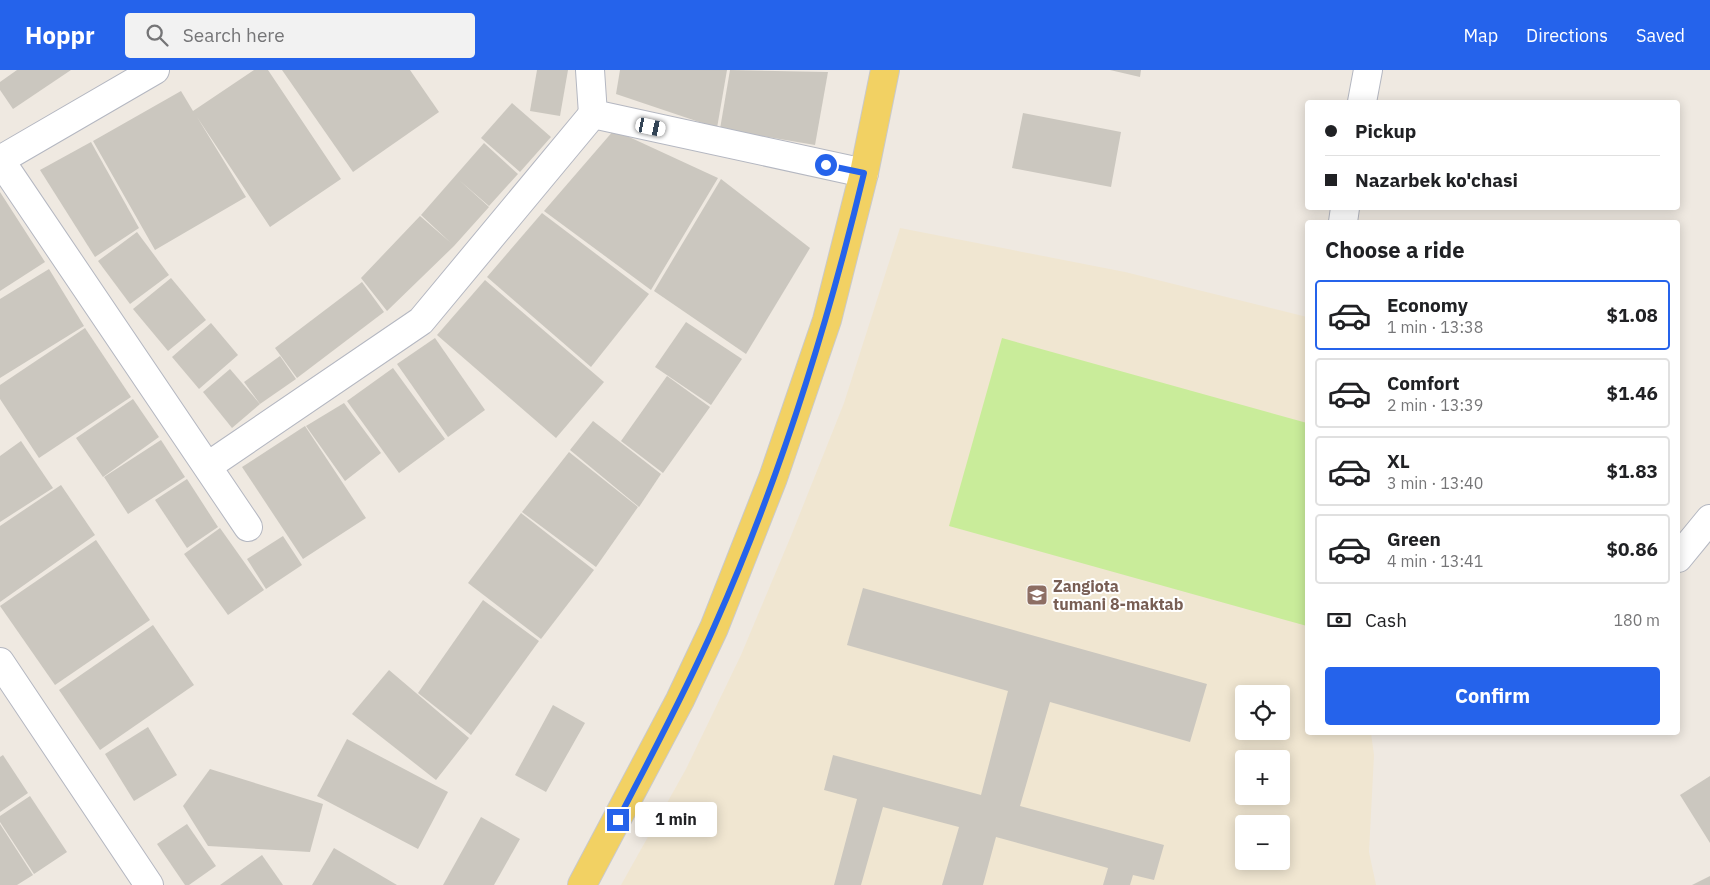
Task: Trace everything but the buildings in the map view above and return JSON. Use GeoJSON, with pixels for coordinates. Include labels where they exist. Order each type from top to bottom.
{"type":"FeatureCollection","features":[{"type":"Feature","properties":{"kind":"main road"},"geometry":{"type":"LineString","coordinates":[[582,885],[680,700],[714,628],[745,554],[827,320],[864,173],[885,70]]}},
{"type":"Feature","properties":{"kind":"street"},"geometry":{"type":"LineString","coordinates":[[155,70],[0,160],[248,527]]}},
{"type":"Feature","properties":{"kind":"street"},"geometry":{"type":"LineString","coordinates":[[208,466],[421,321],[593,114],[590,70]]}},
{"type":"Feature","properties":{"kind":"street"},"geometry":{"type":"LineString","coordinates":[[1362,100],[1368,70]]}},
{"type":"Feature","properties":{"kind":"street"},"geometry":{"type":"LineString","coordinates":[[593,114],[864,173]]}},
{"type":"Feature","properties":{"kind":"street"},"geometry":{"type":"LineString","coordinates":[[1680,556],[1710,519]]}},
{"type":"Feature","properties":{"kind":"street"},"geometry":{"type":"LineString","coordinates":[[0,662],[149,885]]}},
{"type":"Feature","properties":{"kind":"shaded area","name":"Zangiota tumani 8-maktab"},"geometry":{"type":"Polygon","coordinates":[[[900,228],[1125,272],[1305,317],[1305,735],[1371,735],[1374,755],[1369,852],[1376,885],[621,885],[686,769],[741,655],[844,403],[900,228]]]}},
{"type":"Feature","properties":{"kind":"green space"},"geometry":{"type":"Polygon","coordinates":[[[1002,338],[1305,422],[1305,625],[949,526],[1002,338]]]}},
{"type":"Feature","properties":{"kind":"place","name":"Zangiota tumani 8-maktab"},"geometry":{"type":"Point","coordinates":[1037,595]}},
{"type":"Feature","properties":{"kind":"route"},"geometry":{"type":"LineString","coordinates":[[618,820],[680,700],[714,628],[745,554],[801,400],[827,320],[864,173],[826,165]]}}]}
